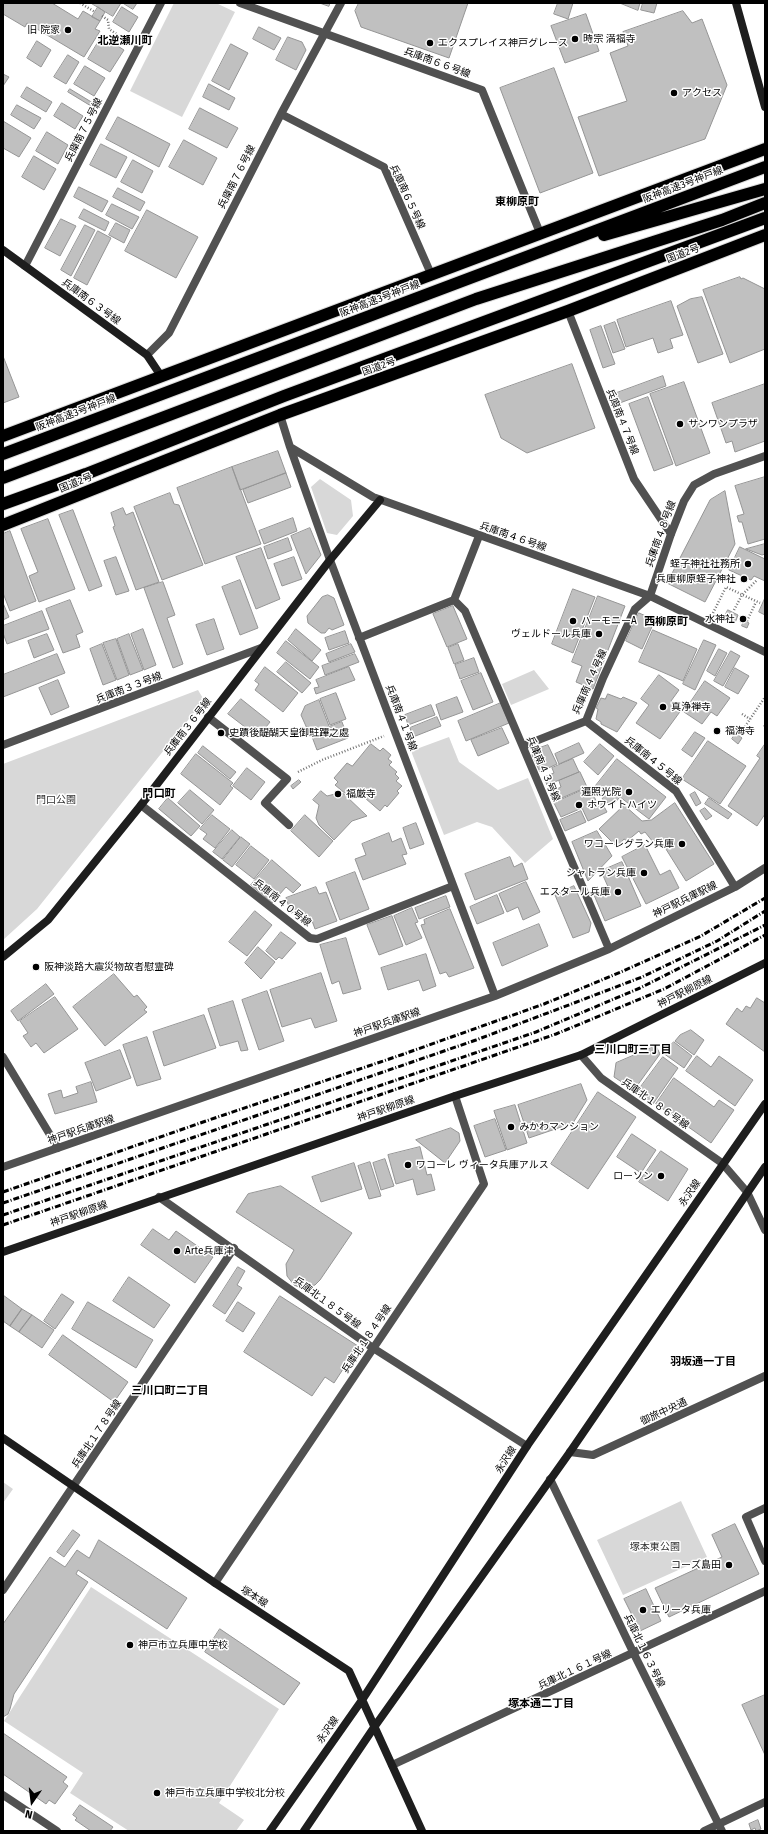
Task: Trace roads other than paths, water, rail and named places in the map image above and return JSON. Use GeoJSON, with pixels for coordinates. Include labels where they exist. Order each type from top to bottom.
{"type":"FeatureCollection","features":[{"type":"Feature","properties":{"kind":"highway"},"geometry":{"type":"LineString","coordinates":[[3,436],[765,149]]}},
{"type":"Feature","properties":{"kind":"highway","name":"阪神高速3号神戸線"},"geometry":{"type":"LineString","coordinates":[[3,454],[765,167]]}},
{"type":"Feature","properties":{"kind":"highway"},"geometry":{"type":"LineString","coordinates":[[528,256],[765,189]]}},
{"type":"Feature","properties":{"kind":"highway"},"geometry":{"type":"LineString","coordinates":[[3,478],[476,299],[722,220],[765,203]]}},
{"type":"Feature","properties":{"kind":"highway"},"geometry":{"type":"LineString","coordinates":[[3,504],[86,474],[284,396],[765,218]]}},
{"type":"Feature","properties":{"kind":"highway","name":"国道2号"},"geometry":{"type":"LineString","coordinates":[[3,525],[280,416],[568,311],[765,235]]}},
{"type":"Feature","properties":{"kind":"street","name":"兵庫南７５号線"},"geometry":{"type":"LineString","coordinates":[[25,266],[161,3]]}},
{"type":"Feature","properties":{"kind":"street","name":"兵庫南６６号線"},"geometry":{"type":"LineString","coordinates":[[240,3],[482,90],[540,233]]}},
{"type":"Feature","properties":{"kind":"street","name":"兵庫南７６号線"},"geometry":{"type":"LineString","coordinates":[[147,355],[169,333],[281,114],[341,3]]}},
{"type":"Feature","properties":{"kind":"street"},"geometry":{"type":"LineString","coordinates":[[736,3],[765,107]]}},
{"type":"Feature","properties":{"kind":"street","name":"兵庫南６５号線"},"geometry":{"type":"LineString","coordinates":[[281,114],[384,167],[431,274]]}},
{"type":"Feature","properties":{"kind":"street","name":"兵庫南６３号線"},"geometry":{"type":"LineString","coordinates":[[3,250],[147,355],[162,376]]}},
{"type":"Feature","properties":{"kind":"street","name":"兵庫南４７号線"},"geometry":{"type":"LineString","coordinates":[[568,311],[634,479],[671,534]]}},
{"type":"Feature","properties":{"kind":"street"},"geometry":{"type":"LineString","coordinates":[[280,416],[290,448]]}},
{"type":"Feature","properties":{"kind":"street","name":"兵庫南４６号線"},"geometry":{"type":"LineString","coordinates":[[290,448],[373,497],[650,596],[765,652]]}},
{"type":"Feature","properties":{"kind":"street","name":"兵庫南４１号線"},"geometry":{"type":"LineString","coordinates":[[290,448],[359,638],[495,996]]}},
{"type":"Feature","properties":{"kind":"street","name":"兵庫南４８号線"},"geometry":{"type":"LineString","coordinates":[[650,596],[684,501],[694,485],[714,474],[765,456]]}},
{"type":"Feature","properties":{"kind":"street","name":"兵庫南３６号線"},"geometry":{"type":"LineString","coordinates":[[3,957],[48,920],[141,805],[330,560],[380,500]]}},
{"type":"Feature","properties":{"kind":"street"},"geometry":{"type":"LineString","coordinates":[[359,638],[454,600],[479,536]]}},
{"type":"Feature","properties":{"kind":"street","name":"兵庫南４４号線"},"geometry":{"type":"LineString","coordinates":[[523,746],[586,721],[603,678],[635,609],[650,596]]}},
{"type":"Feature","properties":{"kind":"street","name":"兵庫南４３号線"},"geometry":{"type":"LineString","coordinates":[[454,600],[465,611],[609,949]]}},
{"type":"Feature","properties":{"kind":"street","name":"兵庫南３３号線"},"geometry":{"type":"LineString","coordinates":[[3,745],[261,648]]}},
{"type":"Feature","properties":{"kind":"street"},"geometry":{"type":"LineString","coordinates":[[208,717],[287,778],[265,804],[289,825]]}},
{"type":"Feature","properties":{"kind":"street","name":"兵庫南４５号線"},"geometry":{"type":"LineString","coordinates":[[586,721],[676,790],[735,887]]}},
{"type":"Feature","properties":{"kind":"street","name":"兵庫南４０号線"},"geometry":{"type":"LineString","coordinates":[[141,805],[310,938],[317,939],[453,886]]}},
{"type":"Feature","properties":{"kind":"street","name":"神戸駅兵庫駅線"},"geometry":{"type":"LineString","coordinates":[[3,1167],[495,996],[609,949],[735,887],[765,868]]}},
{"type":"Feature","properties":{"kind":"street","name":"神戸駅柳原線"},"geometry":{"type":"LineString","coordinates":[[3,1252],[455,1096],[581,1055],[765,963]]}},
{"type":"Feature","properties":{"kind":"street","name":"兵庫北１８６号線"},"geometry":{"type":"LineString","coordinates":[[581,1055],[602,1078],[722,1163],[747,1192],[765,1230]]}},
{"type":"Feature","properties":{"kind":"street"},"geometry":{"type":"LineString","coordinates":[[3,1057],[58,1148]]}},
{"type":"Feature","properties":{"kind":"street","name":"兵庫北１８４号線"},"geometry":{"type":"LineString","coordinates":[[215,1583],[484,1184],[455,1096]]}},
{"type":"Feature","properties":{"kind":"street","name":"永沢線"},"geometry":{"type":"LineString","coordinates":[[270,1831],[362,1700],[527,1446],[722,1163],[765,1104]]}},
{"type":"Feature","properties":{"kind":"street"},"geometry":{"type":"LineString","coordinates":[[304,1831],[375,1726],[570,1452],[765,1167]]}},
{"type":"Feature","properties":{"kind":"street","name":"兵庫北１８５号線"},"geometry":{"type":"LineString","coordinates":[[159,1197],[234,1248],[373,1348],[527,1446]]}},
{"type":"Feature","properties":{"kind":"street","name":"兵庫北１７８号線"},"geometry":{"type":"LineString","coordinates":[[3,1590],[234,1248]]}},
{"type":"Feature","properties":{"kind":"street","name":"御旅中央通"},"geometry":{"type":"LineString","coordinates":[[570,1452],[593,1455],[765,1376]]}},
{"type":"Feature","properties":{"kind":"street","name":"塚本線"},"geometry":{"type":"LineString","coordinates":[[3,1438],[215,1583],[349,1671],[422,1831]]}},
{"type":"Feature","properties":{"kind":"street","name":"兵庫北１６３号線"},"geometry":{"type":"LineString","coordinates":[[550,1479],[720,1828]]}},
{"type":"Feature","properties":{"kind":"street"},"geometry":{"type":"LineString","coordinates":[[765,1508],[746,1517],[765,1561]]}},
{"type":"Feature","properties":{"kind":"street","name":"兵庫北１６１号線"},"geometry":{"type":"LineString","coordinates":[[392,1765],[634,1654],[765,1591]]}},
{"type":"Feature","properties":{"kind":"street"},"geometry":{"type":"LineString","coordinates":[[3,1795],[46,1828],[57,1831]]}},
{"type":"Feature","properties":{"kind":"street"},"geometry":{"type":"LineString","coordinates":[[704,1831],[720,1828],[765,1802]]}},
{"type":"Feature","properties":{"kind":"railway"},"geometry":{"type":"LineString","coordinates":[[3,1192],[401,1055],[544,1004],[621,972],[701,936],[765,898]]}},
{"type":"Feature","properties":{"kind":"railway"},"geometry":{"type":"LineString","coordinates":[[3,1203],[476,1040],[642,977],[717,941],[765,911]]}},
{"type":"Feature","properties":{"kind":"railway"},"geometry":{"type":"LineString","coordinates":[[3,1215],[536,1032],[640,988],[765,925]]}},
{"type":"Feature","properties":{"kind":"railway"},"geometry":{"type":"LineString","coordinates":[[3,1225],[556,1034],[664,989],[765,935]]}},
{"type":"Feature","properties":{"kind":"place","name":"旧 院家"},"geometry":{"type":"Point","coordinates":[68,30]}},
{"type":"Feature","properties":{"kind":"place","name":"時宗 満福寺"},"geometry":{"type":"Point","coordinates":[575,39]}},
{"type":"Feature","properties":{"kind":"place","name":"エクスプレイス神戸グレース"},"geometry":{"type":"Point","coordinates":[430,43]}},
{"type":"Feature","properties":{"kind":"place","name":"アクセス"},"geometry":{"type":"Point","coordinates":[674,93]}},
{"type":"Feature","properties":{"kind":"place","name":"サンワンプラザ"},"geometry":{"type":"Point","coordinates":[680,424]}},
{"type":"Feature","properties":{"kind":"place","name":"蛭子神社社務所"},"geometry":{"type":"Point","coordinates":[748,564]}},
{"type":"Feature","properties":{"kind":"place","name":"兵庫柳原蛭子神社"},"geometry":{"type":"Point","coordinates":[744,579]}},
{"type":"Feature","properties":{"kind":"place","name":"水神社"},"geometry":{"type":"Point","coordinates":[743,619]}},
{"type":"Feature","properties":{"kind":"place","name":"ハーモニーA"},"geometry":{"type":"Point","coordinates":[573,621]}},
{"type":"Feature","properties":{"kind":"place","name":"ヴェルドール兵庫"},"geometry":{"type":"Point","coordinates":[599,634]}},
{"type":"Feature","properties":{"kind":"place","name":"真浄禅寺"},"geometry":{"type":"Point","coordinates":[663,707]}},
{"type":"Feature","properties":{"kind":"place","name":"福海寺"},"geometry":{"type":"Point","coordinates":[717,731]}},
{"type":"Feature","properties":{"kind":"place","name":"史蹟後醍醐天皇御駐蹕之處"},"geometry":{"type":"Point","coordinates":[221,733]}},
{"type":"Feature","properties":{"kind":"place","name":"遍照光院"},"geometry":{"type":"Point","coordinates":[629,792]}},
{"type":"Feature","properties":{"kind":"place","name":"福厳寺"},"geometry":{"type":"Point","coordinates":[338,794]}},
{"type":"Feature","properties":{"kind":"place","name":"ホワイトハイツ"},"geometry":{"type":"Point","coordinates":[579,805]}},
{"type":"Feature","properties":{"kind":"place","name":"ワコーレグラン兵庫"},"geometry":{"type":"Point","coordinates":[682,844]}},
{"type":"Feature","properties":{"kind":"place","name":"シャトラン兵庫"},"geometry":{"type":"Point","coordinates":[644,873]}},
{"type":"Feature","properties":{"kind":"place","name":"エスタール兵庫"},"geometry":{"type":"Point","coordinates":[618,892]}},
{"type":"Feature","properties":{"kind":"place","name":"阪神淡路大震災物故者慰霊碑"},"geometry":{"type":"Point","coordinates":[36,967]}},
{"type":"Feature","properties":{"kind":"place","name":"みかわマンション"},"geometry":{"type":"Point","coordinates":[511,1127]}},
{"type":"Feature","properties":{"kind":"place","name":"ワコーレ ヴィータ兵庫アルス"},"geometry":{"type":"Point","coordinates":[408,1165]}},
{"type":"Feature","properties":{"kind":"place","name":"ローソン"},"geometry":{"type":"Point","coordinates":[661,1176]}},
{"type":"Feature","properties":{"kind":"place","name":"Arte兵庫津"},"geometry":{"type":"Point","coordinates":[177,1251]}},
{"type":"Feature","properties":{"kind":"place","name":"コーズ島田"},"geometry":{"type":"Point","coordinates":[729,1565]}},
{"type":"Feature","properties":{"kind":"place","name":"エリータ兵庫"},"geometry":{"type":"Point","coordinates":[643,1610]}},
{"type":"Feature","properties":{"kind":"place","name":"神戸市立兵庫中学校"},"geometry":{"type":"Point","coordinates":[130,1645]}},
{"type":"Feature","properties":{"kind":"place","name":"神戸市立兵庫中学校北分校"},"geometry":{"type":"Point","coordinates":[157,1793]}},
{"type":"Feature","properties":{"kind":"district","name":"北逆瀬川町"},"geometry":{"type":"Point","coordinates":[125,41]}},
{"type":"Feature","properties":{"kind":"district","name":"東柳原町"},"geometry":{"type":"Point","coordinates":[517,202]}},
{"type":"Feature","properties":{"kind":"district","name":"西柳原町"},"geometry":{"type":"Point","coordinates":[666,622]}},
{"type":"Feature","properties":{"kind":"district","name":"門口町"},"geometry":{"type":"Point","coordinates":[159,794]}},
{"type":"Feature","properties":{"kind":"district","name":"三川口町三丁目"},"geometry":{"type":"Point","coordinates":[633,1050]}},
{"type":"Feature","properties":{"kind":"district","name":"羽坂通一丁目"},"geometry":{"type":"Point","coordinates":[703,1362]}},
{"type":"Feature","properties":{"kind":"district","name":"三川口町二丁目"},"geometry":{"type":"Point","coordinates":[170,1391]}},
{"type":"Feature","properties":{"kind":"district","name":"塚本通二丁目"},"geometry":{"type":"Point","coordinates":[541,1704]}},
{"type":"Feature","properties":{"kind":"park label","name":"門口公園"},"geometry":{"type":"Point","coordinates":[56,800]}},
{"type":"Feature","properties":{"kind":"park label","name":"塚本東公園"},"geometry":{"type":"Point","coordinates":[655,1547]}}]}
